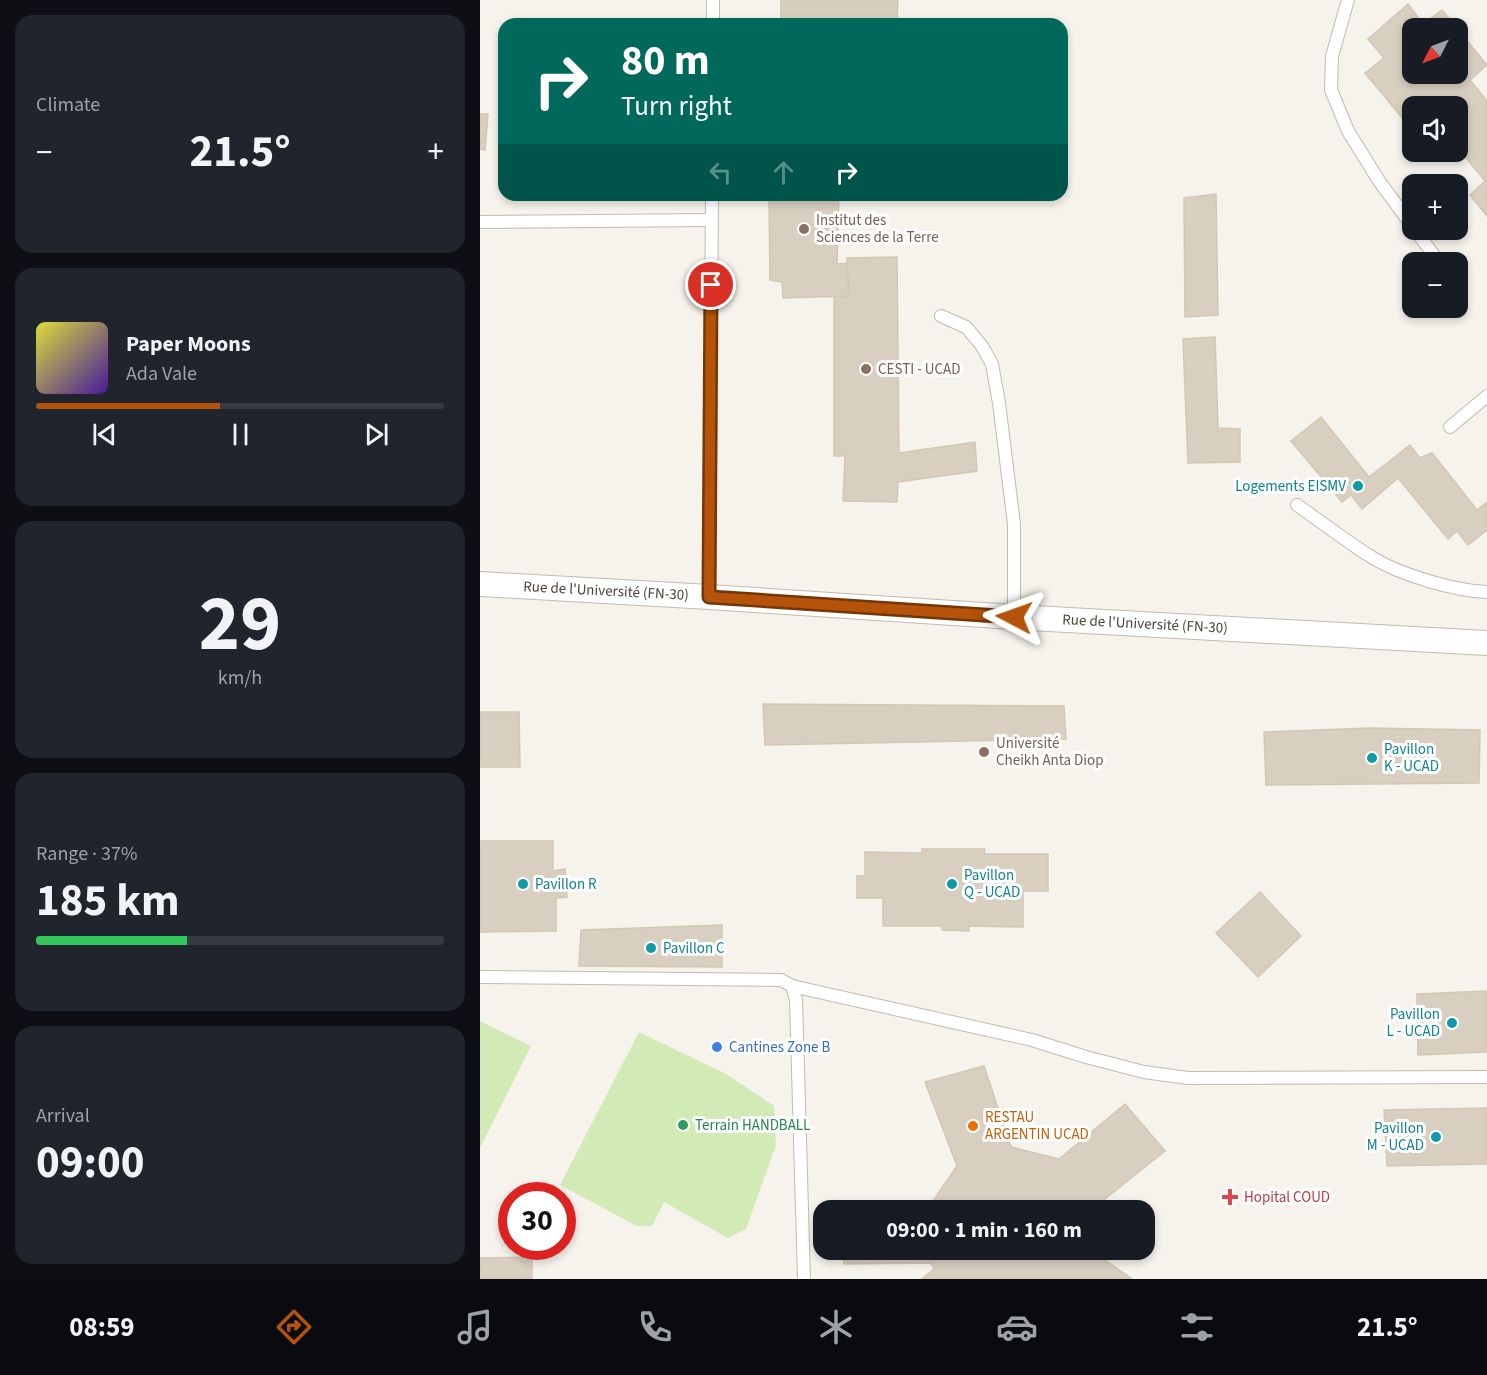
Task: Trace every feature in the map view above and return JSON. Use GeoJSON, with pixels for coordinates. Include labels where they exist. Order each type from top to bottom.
{"type":"FeatureCollection","features":[{"type":"Feature","properties":{"kind":"street","name":"Rue de l'Université (FN-30)"},"geometry":{"type":"LineString","coordinates":[[480,584],[1487,643]]}},
{"type":"Feature","properties":{"kind":"lane"},"geometry":{"type":"LineString","coordinates":[[713,0],[713,18]]}},
{"type":"Feature","properties":{"kind":"lane"},"geometry":{"type":"LineString","coordinates":[[1348,0],[1332,56],[1331,90],[1348,131],[1379,181],[1402,212]]}},
{"type":"Feature","properties":{"kind":"lane"},"geometry":{"type":"LineString","coordinates":[[709,597],[712,201]]}},
{"type":"Feature","properties":{"kind":"lane"},"geometry":{"type":"LineString","coordinates":[[480,222],[711,220]]}},
{"type":"Feature","properties":{"kind":"lane"},"geometry":{"type":"LineString","coordinates":[[941,315],[966,327],[982,346],[992,364],[1014,524],[1014,617]]}},
{"type":"Feature","properties":{"kind":"lane"},"geometry":{"type":"LineString","coordinates":[[1450,427],[1487,396]]}},
{"type":"Feature","properties":{"kind":"lane"},"geometry":{"type":"LineString","coordinates":[[1298,505],[1374,558],[1391,567],[1449,586],[1487,592]]}},
{"type":"Feature","properties":{"kind":"lane"},"geometry":{"type":"LineString","coordinates":[[480,977],[781,980],[792,986],[1032,1040],[1144,1072],[1177,1077],[1487,1077]]}},
{"type":"Feature","properties":{"kind":"lane"},"geometry":{"type":"LineString","coordinates":[[792,986],[796,1000],[804,1279]]}},
{"type":"Feature","properties":{"kind":"green space"},"geometry":{"type":"Polygon","coordinates":[[[480,1021],[531,1046],[480,1148],[480,1021]]]}},
{"type":"Feature","properties":{"kind":"green space","name":"Terrain HANDBALL"},"geometry":{"type":"Polygon","coordinates":[[[639,1032],[726,1074],[774,1106],[776,1145],[746,1229],[728,1238],[664,1202],[652,1226],[637,1226],[576,1194],[576,1182],[562,1182],[639,1032]]]}},
{"type":"Feature","properties":{"kind":"building"},"geometry":{"type":"Polygon","coordinates":[[[781,0],[898,0],[897,18],[781,18],[781,0]]]}},
{"type":"Feature","properties":{"kind":"building"},"geometry":{"type":"Polygon","coordinates":[[[1408,4],[1418,18],[1402,18],[1402,84],[1468,84],[1468,42],[1487,65],[1470,80],[1487,101],[1487,216],[1470,195],[1485,181],[1468,160],[1468,96],[1402,96],[1402,118],[1365,73],[1384,58],[1368,39],[1408,4]]]}},
{"type":"Feature","properties":{"kind":"building"},"geometry":{"type":"Polygon","coordinates":[[[1442,10],[1449,18],[1431,18],[1442,10]]]}},
{"type":"Feature","properties":{"kind":"building"},"geometry":{"type":"Polygon","coordinates":[[[480,114],[488,114],[485,150],[480,149],[480,114]]]}},
{"type":"Feature","properties":{"kind":"building"},"geometry":{"type":"Polygon","coordinates":[[[1216,194],[1218,315],[1185,317],[1184,198],[1216,194]]]}},
{"type":"Feature","properties":{"kind":"building","name":"Institut des Sciences de la Terre"},"geometry":{"type":"Polygon","coordinates":[[[769,201],[839,201],[837,264],[847,263],[849,296],[783,298],[782,282],[770,280],[769,201]]]}},
{"type":"Feature","properties":{"kind":"building","name":"CESTI - UCAD"},"geometry":{"type":"Polygon","coordinates":[[[897,257],[899,453],[975,442],[977,471],[898,482],[897,502],[843,501],[845,456],[834,456],[834,297],[849,296],[847,258],[897,257]]]}},
{"type":"Feature","properties":{"kind":"building"},"geometry":{"type":"Polygon","coordinates":[[[1215,337],[1218,428],[1240,429],[1240,462],[1188,463],[1183,339],[1215,337]]]}},
{"type":"Feature","properties":{"kind":"building","name":"Logements EISMV"},"geometry":{"type":"Polygon","coordinates":[[[1321,417],[1369,477],[1410,445],[1420,458],[1432,453],[1477,510],[1487,502],[1487,530],[1468,545],[1457,531],[1448,539],[1398,478],[1362,509],[1351,495],[1342,502],[1291,441],[1321,417]]]}},
{"type":"Feature","properties":{"kind":"building"},"geometry":{"type":"Polygon","coordinates":[[[763,704],[1064,706],[1066,739],[765,745],[763,704]]]}},
{"type":"Feature","properties":{"kind":"building"},"geometry":{"type":"Polygon","coordinates":[[[480,712],[519,712],[520,767],[480,767],[480,712]]]}},
{"type":"Feature","properties":{"kind":"building","name":"Pavillon K - UCAD"},"geometry":{"type":"Polygon","coordinates":[[[1371,728],[1480,730],[1479,783],[1266,785],[1264,732],[1371,728]]]}},
{"type":"Feature","properties":{"kind":"building","name":"Pavillon R"},"geometry":{"type":"Polygon","coordinates":[[[480,841],[553,841],[553,871],[565,869],[567,897],[556,898],[556,931],[480,932],[480,841]]]}},
{"type":"Feature","properties":{"kind":"building","name":"Pavillon Q - UCAD"},"geometry":{"type":"Polygon","coordinates":[[[922,849],[985,849],[984,854],[1048,854],[1048,891],[1023,891],[1023,927],[969,926],[969,931],[942,930],[942,926],[883,926],[883,898],[857,898],[857,876],[865,876],[865,852],[922,853],[922,849]]]}},
{"type":"Feature","properties":{"kind":"building"},"geometry":{"type":"Polygon","coordinates":[[[1260,892],[1301,936],[1258,977],[1216,933],[1260,892]]]}},
{"type":"Feature","properties":{"kind":"building","name":"Pavillon C"},"geometry":{"type":"Polygon","coordinates":[[[722,925],[722,967],[579,966],[581,930],[722,925]]]}},
{"type":"Feature","properties":{"kind":"building","name":"Pavillon L - UCAD"},"geometry":{"type":"Polygon","coordinates":[[[1487,991],[1487,1052],[1418,1055],[1417,994],[1487,991]]]}},
{"type":"Feature","properties":{"kind":"building","name":"RESTAU ARGENTIN UCAD"},"geometry":{"type":"Polygon","coordinates":[[[984,1066],[1011,1147],[1059,1159],[1125,1104],[1165,1151],[1104,1200],[934,1200],[957,1166],[925,1082],[984,1066]]]}},
{"type":"Feature","properties":{"kind":"building","name":"Pavillon M - UCAD"},"geometry":{"type":"Polygon","coordinates":[[[1487,1108],[1487,1164],[1387,1166],[1384,1110],[1487,1108]]]}},
{"type":"Feature","properties":{"kind":"building"},"geometry":{"type":"Polygon","coordinates":[[[480,1258],[532,1260],[532,1279],[480,1279],[480,1258]]]}},
{"type":"Feature","properties":{"kind":"building"},"geometry":{"type":"Polygon","coordinates":[[[844,1260],[1105,1260],[1132,1279],[922,1279],[934,1269],[931,1263],[844,1264],[844,1260]]]}},
{"type":"Feature","properties":{"kind":"place","name":"Institut des Sciences de la Terre"},"geometry":{"type":"Point","coordinates":[804,229]}},
{"type":"Feature","properties":{"kind":"place","name":"CESTI - UCAD"},"geometry":{"type":"Point","coordinates":[866,369]}},
{"type":"Feature","properties":{"kind":"place","name":"Logements EISMV"},"geometry":{"type":"Point","coordinates":[1358,486]}},
{"type":"Feature","properties":{"kind":"place","name":"Université Cheikh Anta Diop"},"geometry":{"type":"Point","coordinates":[984,752]}},
{"type":"Feature","properties":{"kind":"place","name":"Pavillon K - UCAD"},"geometry":{"type":"Point","coordinates":[1372,758]}},
{"type":"Feature","properties":{"kind":"place","name":"Pavillon R"},"geometry":{"type":"Point","coordinates":[523,884]}},
{"type":"Feature","properties":{"kind":"place","name":"Pavillon Q - UCAD"},"geometry":{"type":"Point","coordinates":[952,884]}},
{"type":"Feature","properties":{"kind":"place","name":"Pavillon C"},"geometry":{"type":"Point","coordinates":[651,948]}},
{"type":"Feature","properties":{"kind":"place","name":"Pavillon L - UCAD"},"geometry":{"type":"Point","coordinates":[1452,1023]}},
{"type":"Feature","properties":{"kind":"place","name":"Cantines Zone B"},"geometry":{"type":"Point","coordinates":[717,1047]}},
{"type":"Feature","properties":{"kind":"place","name":"Terrain HANDBALL"},"geometry":{"type":"Point","coordinates":[683,1125]}},
{"type":"Feature","properties":{"kind":"place","name":"RESTAU ARGENTIN UCAD"},"geometry":{"type":"Point","coordinates":[973,1126]}},
{"type":"Feature","properties":{"kind":"place","name":"Pavillon M - UCAD"},"geometry":{"type":"Point","coordinates":[1436,1137]}},
{"type":"Feature","properties":{"kind":"place","name":"Hopital COUD"},"geometry":{"type":"Point","coordinates":[1230,1197]}},
{"type":"Feature","properties":{"kind":"route"},"geometry":{"type":"LineString","coordinates":[[711,285],[709,597],[1014,617]]}}]}
